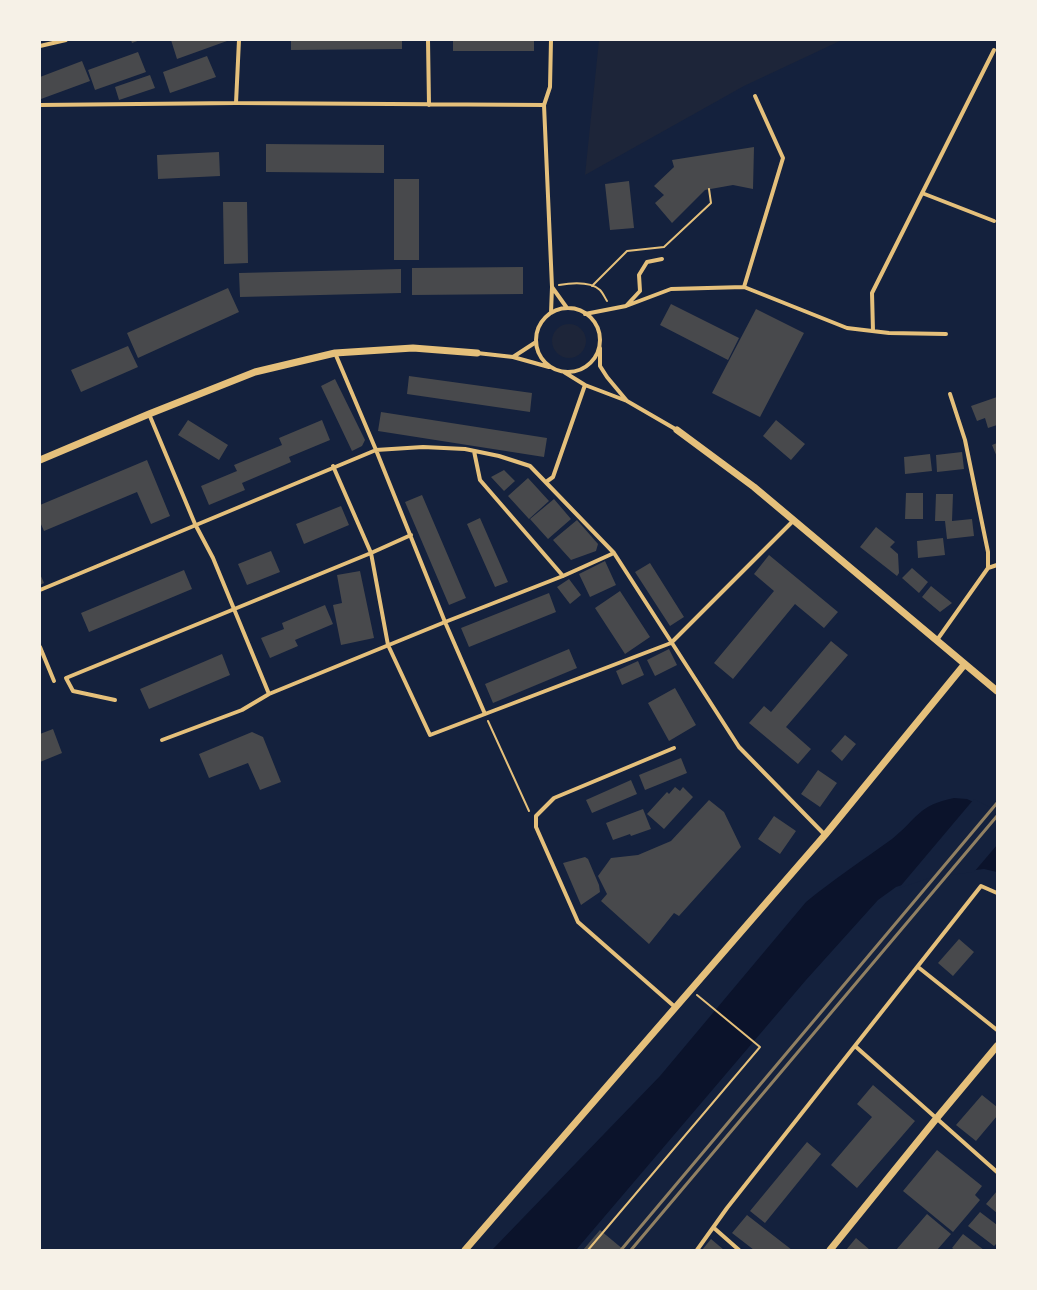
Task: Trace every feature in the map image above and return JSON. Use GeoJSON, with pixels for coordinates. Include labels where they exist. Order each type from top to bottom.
{"type":"FeatureCollection","features":[{"type":"Feature","properties":{"kind":"street"},"geometry":{"type":"LineString","coordinates":[[40,46],[66,40]]}},
{"type":"Feature","properties":{"kind":"street"},"geometry":{"type":"LineString","coordinates":[[236,103],[240,40]]}},
{"type":"Feature","properties":{"kind":"street"},"geometry":{"type":"LineString","coordinates":[[428,40],[429,105]]}},
{"type":"Feature","properties":{"kind":"street"},"geometry":{"type":"LineString","coordinates":[[551,40],[550,87],[544,105],[552,287],[551,313]]}},
{"type":"Feature","properties":{"kind":"street"},"geometry":{"type":"LineString","coordinates":[[873,331],[872,293],[994,50]]}},
{"type":"Feature","properties":{"kind":"street"},"geometry":{"type":"LineString","coordinates":[[744,287],[783,158],[755,96]]}},
{"type":"Feature","properties":{"kind":"street"},"geometry":{"type":"LineString","coordinates":[[40,105],[236,103],[544,105]]}},
{"type":"Feature","properties":{"kind":"street"},"geometry":{"type":"LineString","coordinates":[[922,193],[994,220]]}},
{"type":"Feature","properties":{"kind":"street"},"geometry":{"type":"LineString","coordinates":[[626,306],[640,291],[639,275],[647,262],[662,259]]}},
{"type":"Feature","properties":{"kind":"street"},"geometry":{"type":"LineString","coordinates":[[552,287],[567,308]]}},
{"type":"Feature","properties":{"kind":"street"},"geometry":{"type":"LineString","coordinates":[[585,314],[626,306],[671,289],[744,287],[847,328],[873,331],[946,334]]}},
{"type":"Feature","properties":{"kind":"street"},"geometry":{"type":"LineString","coordinates":[[555,369],[541,358],[536,342],[539,325],[551,313],[567,308],[576,309],[585,314],[596,326],[600,342],[600,366],[627,401]]}},
{"type":"Feature","properties":{"kind":"street"},"geometry":{"type":"LineString","coordinates":[[513,357],[536,342]]}},
{"type":"Feature","properties":{"kind":"street"},"geometry":{"type":"LineString","coordinates":[[564,372],[574,371],[584,367],[592,361],[600,342]]}},
{"type":"Feature","properties":{"kind":"street"},"geometry":{"type":"LineString","coordinates":[[40,460],[149,414],[255,372],[335,353],[413,348],[513,357],[564,372],[585,385],[627,401],[677,430],[794,520],[937,640],[964,665],[997,691]]}},
{"type":"Feature","properties":{"kind":"street"},"geometry":{"type":"LineString","coordinates":[[335,353],[411,535],[445,622],[485,714]]}},
{"type":"Feature","properties":{"kind":"street"},"geometry":{"type":"LineString","coordinates":[[546,482],[553,477],[585,385]]}},
{"type":"Feature","properties":{"kind":"street"},"geometry":{"type":"LineString","coordinates":[[937,640],[988,568],[988,552],[965,440],[950,394]]}},
{"type":"Feature","properties":{"kind":"street"},"geometry":{"type":"LineString","coordinates":[[149,414],[195,524],[213,558],[269,694]]}},
{"type":"Feature","properties":{"kind":"street"},"geometry":{"type":"LineString","coordinates":[[40,590],[333,466],[376,450],[423,447],[474,451],[499,456],[530,466],[614,553],[739,747],[825,835]]}},
{"type":"Feature","properties":{"kind":"street"},"geometry":{"type":"LineString","coordinates":[[474,451],[480,480],[563,576]]}},
{"type":"Feature","properties":{"kind":"street"},"geometry":{"type":"LineString","coordinates":[[333,466],[370,553],[388,645],[430,735],[671,643],[794,520]]}},
{"type":"Feature","properties":{"kind":"street"},"geometry":{"type":"LineString","coordinates":[[115,700],[73,691],[66,678],[411,535]]}},
{"type":"Feature","properties":{"kind":"street"},"geometry":{"type":"LineString","coordinates":[[162,740],[242,710],[269,694],[445,622],[563,576],[614,553]]}},
{"type":"Feature","properties":{"kind":"street"},"geometry":{"type":"LineString","coordinates":[[988,568],[997,565]]}},
{"type":"Feature","properties":{"kind":"street"},"geometry":{"type":"LineString","coordinates":[[40,647],[54,681]]}},
{"type":"Feature","properties":{"kind":"street"},"geometry":{"type":"LineString","coordinates":[[465,1250],[825,835],[964,665]]}},
{"type":"Feature","properties":{"kind":"street"},"geometry":{"type":"LineString","coordinates":[[674,748],[554,798],[536,816],[536,827],[578,922],[675,1007]]}},
{"type":"Feature","properties":{"kind":"street"},"geometry":{"type":"LineString","coordinates":[[696,1250],[714,1228],[727,1208],[981,886],[997,893]]}},
{"type":"Feature","properties":{"kind":"street"},"geometry":{"type":"LineString","coordinates":[[918,966],[997,1030]]}},
{"type":"Feature","properties":{"kind":"street"},"geometry":{"type":"LineString","coordinates":[[855,1046],[997,1172]]}},
{"type":"Feature","properties":{"kind":"street"},"geometry":{"type":"LineString","coordinates":[[830,1250],[997,1046]]}},
{"type":"Feature","properties":{"kind":"street"},"geometry":{"type":"LineString","coordinates":[[714,1228],[739,1250]]}},
{"type":"Feature","properties":{"kind":"path"},"geometry":{"type":"LineString","coordinates":[[592,286],[627,251],[664,247],[711,203],[709,189]]}},
{"type":"Feature","properties":{"kind":"path"},"geometry":{"type":"LineString","coordinates":[[552,287],[569,283],[592,286],[600,290],[608,304]]}},
{"type":"Feature","properties":{"kind":"path"},"geometry":{"type":"LineString","coordinates":[[485,714],[536,827]]}},
{"type":"Feature","properties":{"kind":"path"},"geometry":{"type":"LineString","coordinates":[[588,1250],[760,1047],[699,998]]}},
{"type":"Feature","properties":{"kind":"shaded area"},"geometry":{"type":"Polygon","coordinates":[[[599,40],[842,40],[744,86],[585,175],[599,40]]]}},
{"type":"Feature","properties":{"kind":"shaded area"},"geometry":{"type":"Polygon","coordinates":[[[572,324],[579,326],[584,331],[586,341],[584,351],[579,356],[566,358],[559,356],[554,351],[552,338],[554,331],[559,326],[572,324]]]}},
{"type":"Feature","properties":{"kind":"shaded area"},"geometry":{"type":"Polygon","coordinates":[[[954,798],[967,799],[997,813],[997,872],[984,869],[933,875],[896,887],[878,900],[806,980],[576,1250],[492,1250],[660,1076],[806,902],[838,877],[892,839],[925,809],[942,801],[954,798]]]}},
{"type":"Feature","properties":{"kind":"pier"},"geometry":{"type":"Polygon","coordinates":[[[974,799],[997,811],[997,845],[974,872],[933,877],[899,888],[974,799]]]}},
{"type":"Feature","properties":{"kind":"building"},"geometry":{"type":"Polygon","coordinates":[[[131,40],[140,40],[132,43],[131,40]]]}},
{"type":"Feature","properties":{"kind":"building"},"geometry":{"type":"Polygon","coordinates":[[[171,40],[227,40],[227,41],[177,59],[171,40]]]}},
{"type":"Feature","properties":{"kind":"building"},"geometry":{"type":"Polygon","coordinates":[[[291,40],[402,40],[402,49],[291,50],[291,40]]]}},
{"type":"Feature","properties":{"kind":"building"},"geometry":{"type":"Polygon","coordinates":[[[453,40],[534,40],[534,51],[453,51],[453,40]]]}},
{"type":"Feature","properties":{"kind":"building"},"geometry":{"type":"Polygon","coordinates":[[[138,52],[146,72],[95,90],[88,70],[138,52]]]}},
{"type":"Feature","properties":{"kind":"building"},"geometry":{"type":"Polygon","coordinates":[[[207,56],[216,77],[170,93],[163,72],[207,56]]]}},
{"type":"Feature","properties":{"kind":"building"},"geometry":{"type":"Polygon","coordinates":[[[82,61],[90,81],[41,99],[40,77],[82,61]]]}},
{"type":"Feature","properties":{"kind":"building"},"geometry":{"type":"Polygon","coordinates":[[[150,75],[155,88],[119,100],[115,87],[150,75]]]}},
{"type":"Feature","properties":{"kind":"building"},"geometry":{"type":"Polygon","coordinates":[[[266,144],[384,145],[384,173],[266,172],[266,144]]]}},
{"type":"Feature","properties":{"kind":"building"},"geometry":{"type":"Polygon","coordinates":[[[754,147],[753,189],[733,185],[705,190],[672,223],[655,203],[664,195],[654,186],[674,167],[672,160],[754,147]]]}},
{"type":"Feature","properties":{"kind":"building"},"geometry":{"type":"Polygon","coordinates":[[[219,152],[220,176],[158,179],[157,155],[219,152]]]}},
{"type":"Feature","properties":{"kind":"building"},"geometry":{"type":"Polygon","coordinates":[[[394,179],[419,179],[419,260],[394,260],[394,179]]]}},
{"type":"Feature","properties":{"kind":"building"},"geometry":{"type":"Polygon","coordinates":[[[629,181],[634,228],[610,230],[605,184],[629,181]]]}},
{"type":"Feature","properties":{"kind":"building"},"geometry":{"type":"Polygon","coordinates":[[[223,202],[247,202],[248,263],[224,264],[223,202]]]}},
{"type":"Feature","properties":{"kind":"building"},"geometry":{"type":"Polygon","coordinates":[[[523,267],[523,294],[412,295],[412,268],[523,267]]]}},
{"type":"Feature","properties":{"kind":"building"},"geometry":{"type":"Polygon","coordinates":[[[401,269],[401,293],[240,297],[239,273],[401,269]]]}},
{"type":"Feature","properties":{"kind":"building"},"geometry":{"type":"Polygon","coordinates":[[[228,288],[239,312],[138,358],[127,333],[228,288]]]}},
{"type":"Feature","properties":{"kind":"building"},"geometry":{"type":"Polygon","coordinates":[[[671,304],[739,338],[728,360],[660,325],[671,304]]]}},
{"type":"Feature","properties":{"kind":"building"},"geometry":{"type":"Polygon","coordinates":[[[756,309],[804,333],[760,417],[712,393],[756,309]]]}},
{"type":"Feature","properties":{"kind":"building"},"geometry":{"type":"Polygon","coordinates":[[[128,346],[138,367],[81,392],[71,370],[128,346]]]}},
{"type":"Feature","properties":{"kind":"building"},"geometry":{"type":"Polygon","coordinates":[[[409,376],[532,393],[530,412],[407,394],[409,376]]]}},
{"type":"Feature","properties":{"kind":"building"},"geometry":{"type":"Polygon","coordinates":[[[335,379],[365,440],[362,446],[352,451],[321,386],[335,379]]]}},
{"type":"Feature","properties":{"kind":"building"},"geometry":{"type":"Polygon","coordinates":[[[997,397],[997,425],[988,428],[985,418],[977,421],[971,406],[997,397]]]}},
{"type":"Feature","properties":{"kind":"building"},"geometry":{"type":"Polygon","coordinates":[[[381,412],[547,438],[544,457],[378,431],[381,412]]]}},
{"type":"Feature","properties":{"kind":"building"},"geometry":{"type":"Polygon","coordinates":[[[188,420],[228,445],[219,460],[178,435],[188,420]]]}},
{"type":"Feature","properties":{"kind":"building"},"geometry":{"type":"Polygon","coordinates":[[[322,420],[330,440],[289,457],[291,462],[242,483],[245,490],[209,505],[201,486],[237,471],[234,465],[282,445],[279,438],[322,420]]]}},
{"type":"Feature","properties":{"kind":"building"},"geometry":{"type":"Polygon","coordinates":[[[776,420],[805,444],[791,460],[763,436],[776,420]]]}},
{"type":"Feature","properties":{"kind":"building"},"geometry":{"type":"Polygon","coordinates":[[[997,443],[997,457],[992,445],[997,443]]]}},
{"type":"Feature","properties":{"kind":"building"},"geometry":{"type":"Polygon","coordinates":[[[962,452],[964,469],[937,472],[936,455],[962,452]]]}},
{"type":"Feature","properties":{"kind":"building"},"geometry":{"type":"Polygon","coordinates":[[[930,454],[932,471],[905,474],[904,457],[930,454]]]}},
{"type":"Feature","properties":{"kind":"building"},"geometry":{"type":"Polygon","coordinates":[[[147,460],[170,516],[151,524],[137,492],[44,531],[40,522],[40,505],[147,460]]]}},
{"type":"Feature","properties":{"kind":"building"},"geometry":{"type":"Polygon","coordinates":[[[504,470],[515,481],[504,491],[491,477],[504,470]]]}},
{"type":"Feature","properties":{"kind":"building"},"geometry":{"type":"Polygon","coordinates":[[[528,478],[549,501],[529,519],[508,496],[528,478]]]}},
{"type":"Feature","properties":{"kind":"building"},"geometry":{"type":"Polygon","coordinates":[[[906,493],[923,493],[923,519],[905,519],[906,493]]]}},
{"type":"Feature","properties":{"kind":"building"},"geometry":{"type":"Polygon","coordinates":[[[936,494],[953,494],[952,521],[972,519],[974,536],[947,539],[945,521],[935,521],[936,494]]]}},
{"type":"Feature","properties":{"kind":"building"},"geometry":{"type":"Polygon","coordinates":[[[422,495],[466,598],[449,605],[405,502],[422,495]]]}},
{"type":"Feature","properties":{"kind":"building"},"geometry":{"type":"Polygon","coordinates":[[[554,499],[571,519],[548,539],[530,519],[554,499]]]}},
{"type":"Feature","properties":{"kind":"building"},"geometry":{"type":"Polygon","coordinates":[[[341,506],[349,525],[304,544],[296,524],[341,506]]]}},
{"type":"Feature","properties":{"kind":"building"},"geometry":{"type":"Polygon","coordinates":[[[480,518],[508,582],[495,587],[467,524],[480,518]]]}},
{"type":"Feature","properties":{"kind":"building"},"geometry":{"type":"Polygon","coordinates":[[[577,520],[598,544],[596,551],[571,560],[553,540],[577,520]]]}},
{"type":"Feature","properties":{"kind":"building"},"geometry":{"type":"Polygon","coordinates":[[[876,527],[895,542],[890,547],[898,554],[899,573],[897,576],[860,547],[876,527]]]}},
{"type":"Feature","properties":{"kind":"building"},"geometry":{"type":"Polygon","coordinates":[[[943,538],[945,555],[918,558],[917,541],[943,538]]]}},
{"type":"Feature","properties":{"kind":"building"},"geometry":{"type":"Polygon","coordinates":[[[271,551],[280,572],[247,585],[238,564],[271,551]]]}},
{"type":"Feature","properties":{"kind":"building"},"geometry":{"type":"Polygon","coordinates":[[[769,555],[838,612],[824,628],[795,604],[733,679],[714,663],[774,591],[754,574],[769,555]]]}},
{"type":"Feature","properties":{"kind":"building"},"geometry":{"type":"Polygon","coordinates":[[[605,561],[616,585],[590,597],[579,574],[605,561]]]}},
{"type":"Feature","properties":{"kind":"building"},"geometry":{"type":"Polygon","coordinates":[[[650,563],[684,617],[670,626],[635,572],[650,563]]]}},
{"type":"Feature","properties":{"kind":"building"},"geometry":{"type":"Polygon","coordinates":[[[912,568],[928,582],[919,593],[902,578],[912,568]]]}},
{"type":"Feature","properties":{"kind":"building"},"geometry":{"type":"Polygon","coordinates":[[[184,570],[192,589],[89,632],[81,613],[184,570]]]}},
{"type":"Feature","properties":{"kind":"building"},"geometry":{"type":"Polygon","coordinates":[[[360,571],[374,638],[341,645],[333,605],[342,603],[337,575],[360,571]]]}},
{"type":"Feature","properties":{"kind":"building"},"geometry":{"type":"Polygon","coordinates":[[[40,574],[44,583],[40,585],[40,574]]]}},
{"type":"Feature","properties":{"kind":"building"},"geometry":{"type":"Polygon","coordinates":[[[569,579],[581,595],[570,604],[557,587],[569,579]]]}},
{"type":"Feature","properties":{"kind":"building"},"geometry":{"type":"Polygon","coordinates":[[[931,586],[952,603],[940,612],[922,597],[931,586]]]}},
{"type":"Feature","properties":{"kind":"building"},"geometry":{"type":"Polygon","coordinates":[[[620,591],[650,637],[625,654],[595,608],[620,591]]]}},
{"type":"Feature","properties":{"kind":"building"},"geometry":{"type":"Polygon","coordinates":[[[549,593],[556,612],[469,647],[461,628],[549,593]]]}},
{"type":"Feature","properties":{"kind":"building"},"geometry":{"type":"Polygon","coordinates":[[[325,605],[333,624],[295,640],[298,646],[270,658],[261,638],[284,629],[282,623],[325,605]]]}},
{"type":"Feature","properties":{"kind":"building"},"geometry":{"type":"Polygon","coordinates":[[[831,641],[848,655],[786,727],[811,749],[798,764],[749,723],[764,706],[771,712],[831,641]]]}},
{"type":"Feature","properties":{"kind":"building"},"geometry":{"type":"Polygon","coordinates":[[[569,649],[577,668],[493,703],[485,684],[569,649]]]}},
{"type":"Feature","properties":{"kind":"building"},"geometry":{"type":"Polygon","coordinates":[[[669,649],[677,665],[655,676],[647,660],[669,649]]]}},
{"type":"Feature","properties":{"kind":"building"},"geometry":{"type":"Polygon","coordinates":[[[222,654],[230,675],[149,709],[140,689],[222,654]]]}},
{"type":"Feature","properties":{"kind":"building"},"geometry":{"type":"Polygon","coordinates":[[[638,661],[644,675],[622,685],[616,671],[638,661]]]}},
{"type":"Feature","properties":{"kind":"building"},"geometry":{"type":"Polygon","coordinates":[[[675,688],[696,725],[669,741],[648,703],[675,688]]]}},
{"type":"Feature","properties":{"kind":"building"},"geometry":{"type":"Polygon","coordinates":[[[53,729],[62,753],[40,762],[40,734],[53,729]]]}},
{"type":"Feature","properties":{"kind":"building"},"geometry":{"type":"Polygon","coordinates":[[[252,732],[263,737],[281,782],[260,790],[248,763],[209,778],[199,754],[252,732]]]}},
{"type":"Feature","properties":{"kind":"building"},"geometry":{"type":"Polygon","coordinates":[[[845,735],[856,744],[842,761],[831,751],[845,735]]]}},
{"type":"Feature","properties":{"kind":"building"},"geometry":{"type":"Polygon","coordinates":[[[681,758],[687,773],[645,790],[639,775],[681,758]]]}},
{"type":"Feature","properties":{"kind":"building"},"geometry":{"type":"Polygon","coordinates":[[[818,770],[837,783],[820,807],[801,794],[818,770]]]}},
{"type":"Feature","properties":{"kind":"building"},"geometry":{"type":"Polygon","coordinates":[[[631,780],[637,794],[592,813],[586,800],[631,780]]]}},
{"type":"Feature","properties":{"kind":"building"},"geometry":{"type":"Polygon","coordinates":[[[675,787],[680,791],[683,787],[693,797],[664,829],[647,814],[667,792],[669,794],[675,787]]]}},
{"type":"Feature","properties":{"kind":"building"},"geometry":{"type":"Polygon","coordinates":[[[709,800],[724,812],[741,847],[679,916],[674,913],[649,944],[601,901],[607,894],[598,876],[611,858],[638,855],[671,841],[709,800]]]}},
{"type":"Feature","properties":{"kind":"building"},"geometry":{"type":"Polygon","coordinates":[[[643,809],[651,829],[613,840],[606,823],[643,809]]]}},
{"type":"Feature","properties":{"kind":"building"},"geometry":{"type":"Polygon","coordinates":[[[774,816],[796,831],[780,854],[758,839],[774,816]]]}},
{"type":"Feature","properties":{"kind":"building"},"geometry":{"type":"Polygon","coordinates":[[[585,857],[588,859],[599,885],[600,892],[581,905],[563,863],[585,857]]]}},
{"type":"Feature","properties":{"kind":"building"},"geometry":{"type":"Polygon","coordinates":[[[959,939],[974,952],[953,976],[938,963],[959,939]]]}},
{"type":"Feature","properties":{"kind":"building"},"geometry":{"type":"Polygon","coordinates":[[[873,1085],[915,1121],[857,1188],[831,1165],[872,1117],[857,1104],[873,1085]]]}},
{"type":"Feature","properties":{"kind":"building"},"geometry":{"type":"Polygon","coordinates":[[[982,1095],[997,1107],[997,1116],[976,1141],[956,1125],[982,1095]]]}},
{"type":"Feature","properties":{"kind":"building"},"geometry":{"type":"Polygon","coordinates":[[[807,1142],[821,1154],[765,1223],[750,1211],[807,1142]]]}},
{"type":"Feature","properties":{"kind":"building"},"geometry":{"type":"Polygon","coordinates":[[[937,1150],[982,1186],[975,1195],[980,1200],[953,1232],[903,1191],[937,1150]]]}},
{"type":"Feature","properties":{"kind":"building"},"geometry":{"type":"Polygon","coordinates":[[[997,1191],[997,1213],[986,1204],[997,1191]]]}},
{"type":"Feature","properties":{"kind":"building"},"geometry":{"type":"Polygon","coordinates":[[[980,1212],[997,1225],[997,1243],[994,1246],[968,1226],[980,1212]]]}},
{"type":"Feature","properties":{"kind":"building"},"geometry":{"type":"Polygon","coordinates":[[[927,1214],[951,1234],[937,1250],[896,1250],[927,1214]]]}},
{"type":"Feature","properties":{"kind":"building"},"geometry":{"type":"Polygon","coordinates":[[[747,1215],[792,1250],[754,1250],[732,1233],[747,1215]]]}},
{"type":"Feature","properties":{"kind":"building"},"geometry":{"type":"Polygon","coordinates":[[[600,1230],[624,1250],[583,1250],[600,1230]]]}},
{"type":"Feature","properties":{"kind":"building"},"geometry":{"type":"Polygon","coordinates":[[[963,1234],[984,1250],[955,1250],[952,1248],[963,1234]]]}},
{"type":"Feature","properties":{"kind":"building"},"geometry":{"type":"Polygon","coordinates":[[[856,1238],[870,1250],[846,1250],[856,1238]]]}},
{"type":"Feature","properties":{"kind":"building"},"geometry":{"type":"Polygon","coordinates":[[[711,1239],[724,1250],[702,1250],[711,1239]]]}},
{"type":"Feature","properties":{"kind":"railway"},"geometry":{"type":"LineString","coordinates":[[621,1250],[997,803]]}},
{"type":"Feature","properties":{"kind":"railway"},"geometry":{"type":"LineString","coordinates":[[631,1250],[997,816]]}}]}
